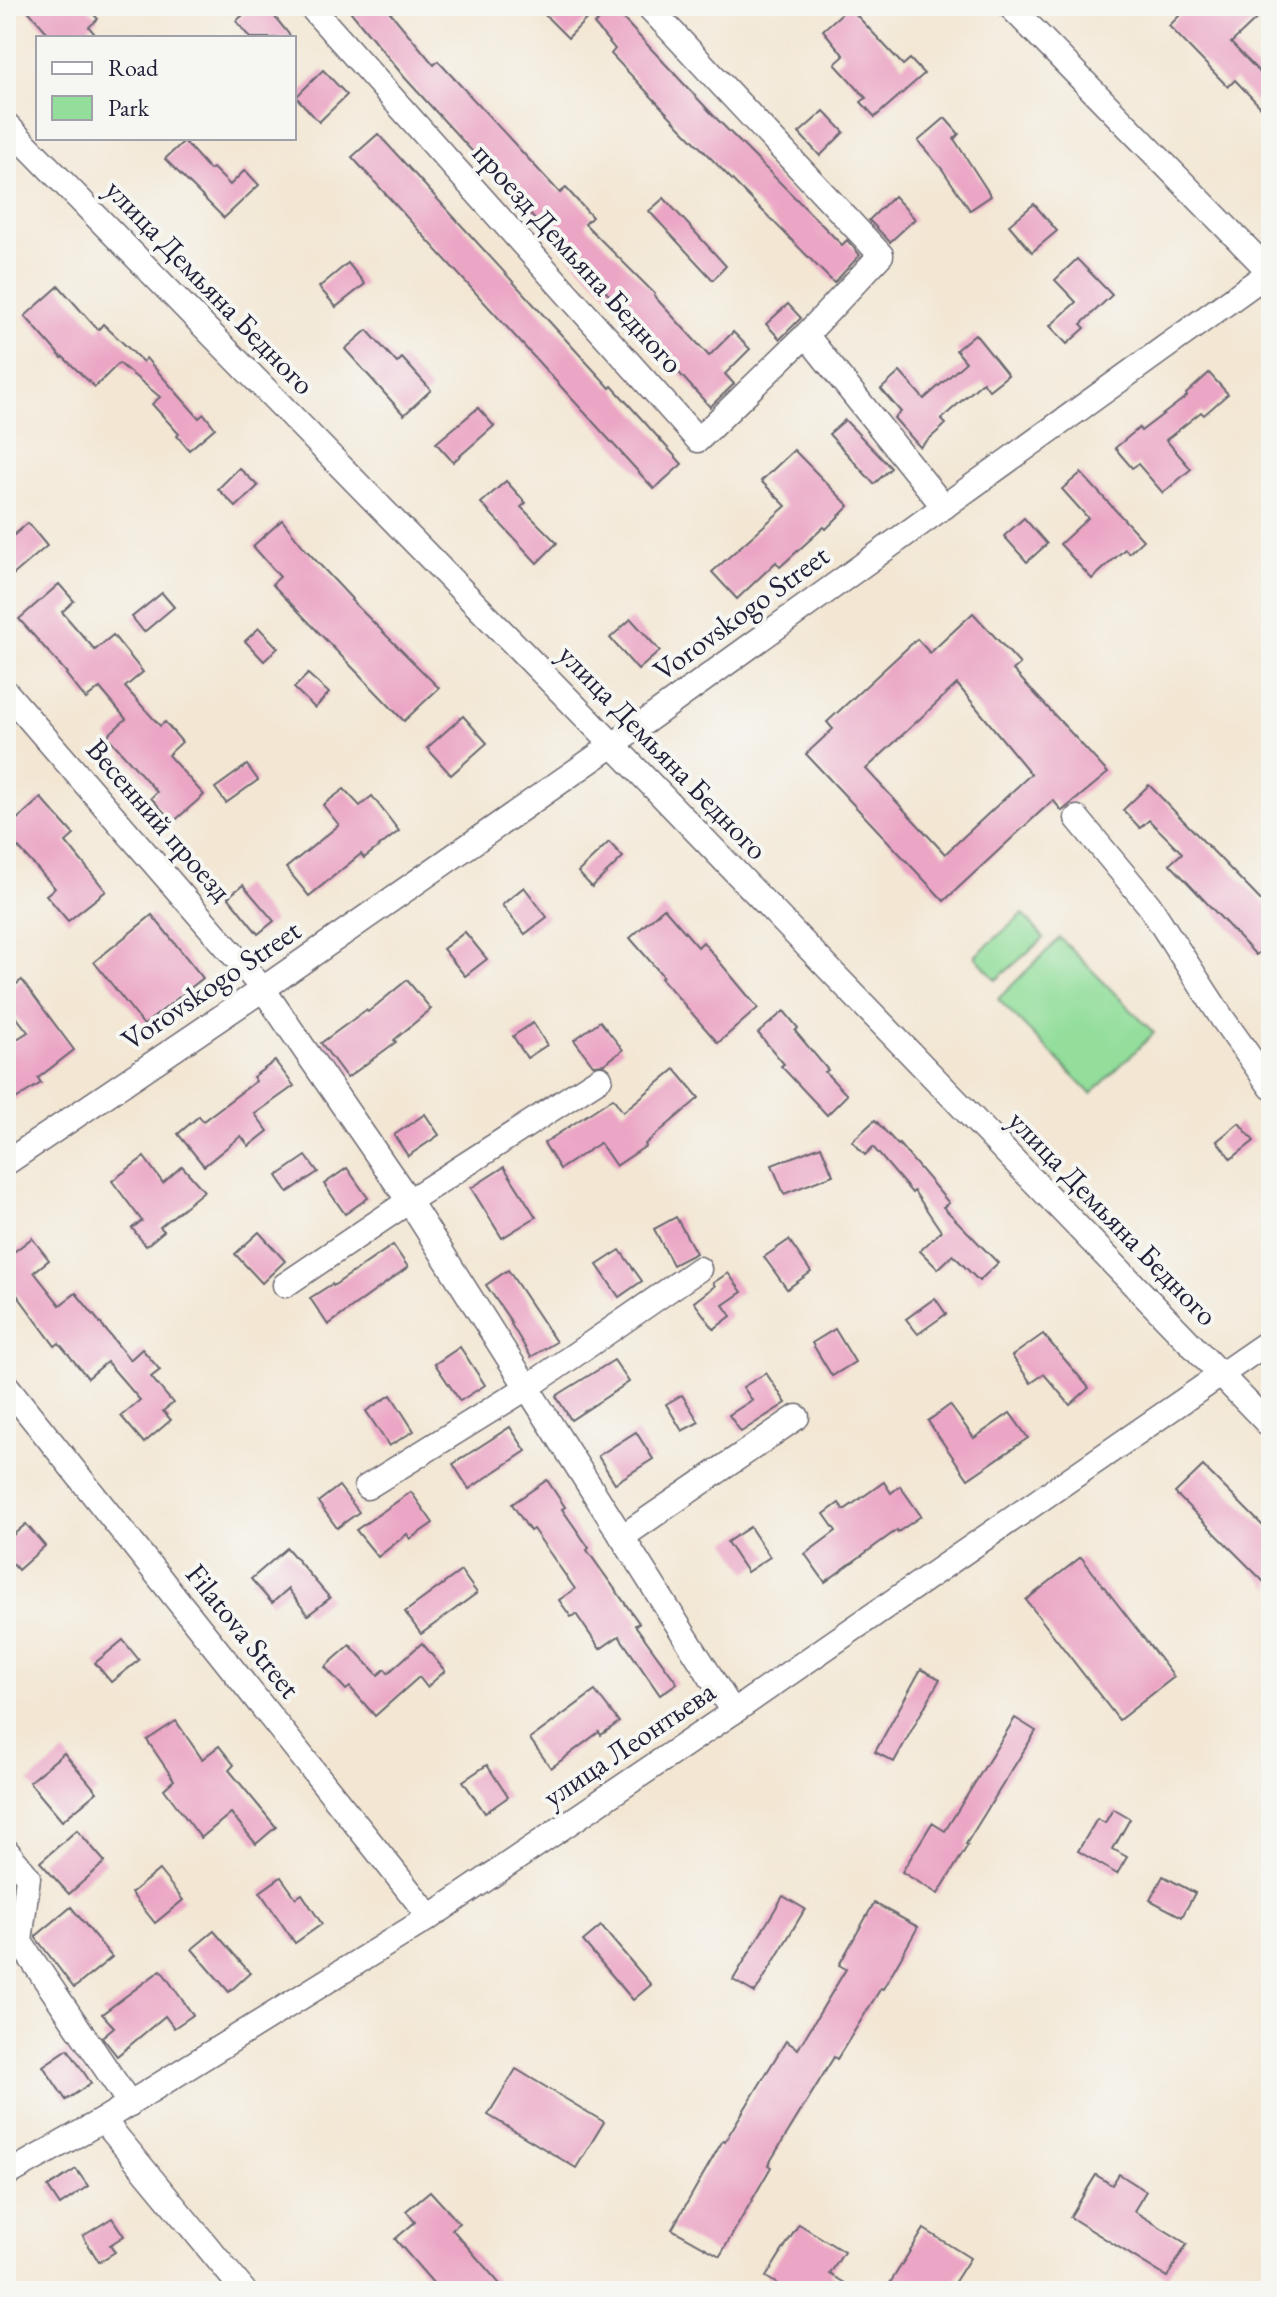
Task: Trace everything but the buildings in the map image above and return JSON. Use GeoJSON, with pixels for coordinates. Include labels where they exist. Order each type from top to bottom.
{"type":"FeatureCollection","features":[{"type":"Feature","properties":{"kind":"street","name":"проезд Демьяна Бедного"},"geometry":{"type":"LineString","coordinates":[[310,6],[698,440],[806,335],[881,255],[648,6]]}},
{"type":"Feature","properties":{"kind":"street"},"geometry":{"type":"LineString","coordinates":[[1010,6],[1271,272]]}},
{"type":"Feature","properties":{"kind":"street","name":"улица Демьяна Бедного"},"geometry":{"type":"LineString","coordinates":[[6,124],[613,745],[1271,1427]]}},
{"type":"Feature","properties":{"kind":"street","name":"Vorovskogo Street"},"geometry":{"type":"LineString","coordinates":[[6,1163],[263,989],[613,745],[1271,272]]}},
{"type":"Feature","properties":{"kind":"street"},"geometry":{"type":"LineString","coordinates":[[806,335],[944,507]]}},
{"type":"Feature","properties":{"kind":"street","name":"Весенний проезд"},"geometry":{"type":"LineString","coordinates":[[6,692],[263,989],[409,1201],[733,1712]]}},
{"type":"Feature","properties":{"kind":"street"},"geometry":{"type":"LineString","coordinates":[[1077,818],[1149,905],[1271,1087]]}},
{"type":"Feature","properties":{"kind":"street"},"geometry":{"type":"LineString","coordinates":[[285,1285],[600,1078]]}},
{"type":"Feature","properties":{"kind":"street"},"geometry":{"type":"LineString","coordinates":[[367,1487],[528,1387],[699,1269]]}},
{"type":"Feature","properties":{"kind":"street","name":"улица Леонтьева"},"geometry":{"type":"LineString","coordinates":[[6,2175],[130,2104],[430,1917],[1271,1340]]}},
{"type":"Feature","properties":{"kind":"street","name":"Filatova Street"},"geometry":{"type":"LineString","coordinates":[[6,1385],[430,1917]]}},
{"type":"Feature","properties":{"kind":"street"},"geometry":{"type":"LineString","coordinates":[[622,1537],[797,1417]]}},
{"type":"Feature","properties":{"kind":"street"},"geometry":{"type":"LineString","coordinates":[[6,1850],[28,1877],[20,1942],[130,2104]]}},
{"type":"Feature","properties":{"kind":"street"},"geometry":{"type":"LineString","coordinates":[[103,2120],[244,2291]]}},
{"type":"Feature","properties":{"kind":"green space"},"geometry":{"type":"Polygon","coordinates":[[[1023,914],[1044,938],[996,980],[975,956],[1023,914]]]}},
{"type":"Feature","properties":{"kind":"green space"},"geometry":{"type":"Polygon","coordinates":[[[1060,938],[1154,1033],[1091,1094],[998,999],[1060,938]]]}}]}
